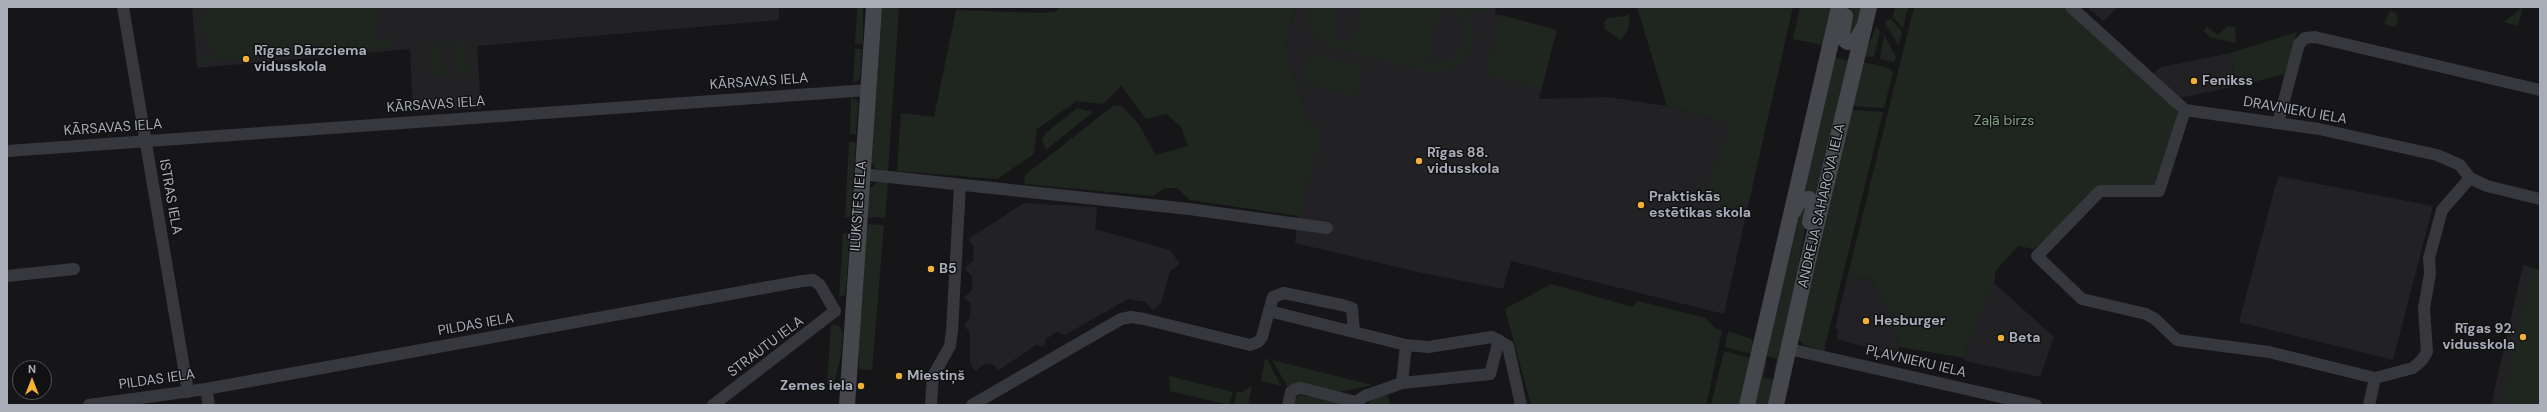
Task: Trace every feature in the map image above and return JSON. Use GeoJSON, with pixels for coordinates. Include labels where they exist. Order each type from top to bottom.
{"type":"FeatureCollection","features":[{"type":"Feature","properties":{"kind":"street","name":"ISTRAS IELA"},"geometry":{"type":"LineString","coordinates":[[123,7],[144,141],[188,392]]}},
{"type":"Feature","properties":{"kind":"street","name":"ILŪKSTES IELA"},"geometry":{"type":"LineString","coordinates":[[848,405],[861,174],[874,7]]}},
{"type":"Feature","properties":{"kind":"street","name":"ANDREJA SAHAROVA IELA"},"geometry":{"type":"LineString","coordinates":[[1747,405],[1838,7]]}},
{"type":"Feature","properties":{"kind":"street"},"geometry":{"type":"LineString","coordinates":[[1846,7],[1842,30],[1845,40],[1848,42],[1857,40],[1865,23]]}},
{"type":"Feature","properties":{"kind":"street","name":"ANDREJA SAHAROVA IELA"},"geometry":{"type":"LineString","coordinates":[[1776,405],[1808,261],[1869,7]]}},
{"type":"Feature","properties":{"kind":"street"},"geometry":{"type":"LineString","coordinates":[[2071,7],[2185,110],[2159,191],[2100,192],[2037,256],[2082,299],[2146,314],[2155,319],[2177,340],[2269,352],[2375,378],[2413,368],[2422,360],[2427,352],[2424,308],[2430,274],[2428,258],[2442,210],[2470,178]]}},
{"type":"Feature","properties":{"kind":"street"},"geometry":{"type":"LineString","coordinates":[[2278,123],[2299,44],[2305,38],[2315,37],[2540,90]]}},
{"type":"Feature","properties":{"kind":"street","name":"KĀRSAVAS IELA"},"geometry":{"type":"LineString","coordinates":[[7,151],[868,90]]}},
{"type":"Feature","properties":{"kind":"street","name":"DRAVNIEKU IELA"},"geometry":{"type":"LineString","coordinates":[[2185,110],[2319,129],[2437,154],[2460,164],[2470,178],[2487,186],[2540,199]]}},
{"type":"Feature","properties":{"kind":"street"},"geometry":{"type":"LineString","coordinates":[[861,174],[1189,209],[1327,228]]}},
{"type":"Feature","properties":{"kind":"street"},"geometry":{"type":"LineString","coordinates":[[931,405],[933,376],[950,346],[952,331],[960,185]]}},
{"type":"Feature","properties":{"kind":"street"},"geometry":{"type":"LineString","coordinates":[[1789,223],[1799,200],[1809,199],[1813,208],[1805,246],[1808,261]]}},
{"type":"Feature","properties":{"kind":"street"},"geometry":{"type":"LineString","coordinates":[[7,276],[74,268]]}},
{"type":"Feature","properties":{"kind":"street","name":"PILDAS IELA"},"geometry":{"type":"LineString","coordinates":[[89,405],[206,389],[802,281],[813,280],[820,285],[835,310]]}},
{"type":"Feature","properties":{"kind":"street"},"geometry":{"type":"LineString","coordinates":[[972,405],[1121,319],[1144,318],[1250,345],[1258,342],[1262,337],[1273,297],[1284,293],[1352,308],[1354,332]]}},
{"type":"Feature","properties":{"kind":"street"},"geometry":{"type":"LineString","coordinates":[[835,310],[853,311]]}},
{"type":"Feature","properties":{"kind":"street","name":"STRAUTU IELA"},"geometry":{"type":"LineString","coordinates":[[713,405],[835,310]]}},
{"type":"Feature","properties":{"kind":"street"},"geometry":{"type":"LineString","coordinates":[[1269,311],[1406,345],[1428,347],[1492,337],[1508,346],[1521,405]]}},
{"type":"Feature","properties":{"kind":"street"},"geometry":{"type":"LineString","coordinates":[[1288,405],[1292,392],[1301,388],[1356,403],[1365,396],[1402,383],[1490,374],[1499,340]]}},
{"type":"Feature","properties":{"kind":"street"},"geometry":{"type":"LineString","coordinates":[[1402,383],[1406,345]]}},
{"type":"Feature","properties":{"kind":"street","name":"PĻAVNIEKU IELA"},"geometry":{"type":"LineString","coordinates":[[1789,349],[2036,405]]}},
{"type":"Feature","properties":{"kind":"street"},"geometry":{"type":"LineString","coordinates":[[2369,405],[2375,378]]}},
{"type":"Feature","properties":{"kind":"street"},"geometry":{"type":"LineString","coordinates":[[206,389],[209,405]]}},
{"type":"Feature","properties":{"kind":"shaded area","name":"Rīgas Dārzciema vidusskola"},"geometry":{"type":"Polygon","coordinates":[[[192,7],[779,7],[779,20],[477,46],[481,108],[413,112],[410,49],[197,68],[192,7]]]}},
{"type":"Feature","properties":{"kind":"shaded area"},"geometry":{"type":"Polygon","coordinates":[[[1296,7],[1496,7],[1495,14],[1557,30],[1539,99],[1608,97],[1667,106],[1764,134],[1724,314],[1511,261],[1503,289],[1418,272],[1295,243],[1309,124],[1291,68],[1286,41],[1296,7]]]}},
{"type":"Feature","properties":{"kind":"shaded area"},"geometry":{"type":"Polygon","coordinates":[[[2087,7],[2118,7],[2104,21],[2087,7]]]}},
{"type":"Feature","properties":{"kind":"shaded area"},"geometry":{"type":"Polygon","coordinates":[[[2230,53],[2237,86],[2180,98],[2153,74],[2161,67],[2230,53]]]}},
{"type":"Feature","properties":{"kind":"shaded area"},"geometry":{"type":"Polygon","coordinates":[[[2278,176],[2433,206],[2393,360],[2239,322],[2278,176]]]}},
{"type":"Feature","properties":{"kind":"shaded area"},"geometry":{"type":"Polygon","coordinates":[[[1024,203],[1097,207],[1095,229],[1170,250],[1180,264],[1170,271],[1161,304],[1152,310],[1145,302],[1128,299],[1065,335],[1057,332],[1046,339],[1044,347],[1036,345],[999,370],[992,364],[985,364],[975,371],[970,363],[970,333],[964,325],[970,318],[971,304],[964,297],[972,290],[972,276],[965,269],[973,261],[974,247],[968,239],[1024,203]]]}},
{"type":"Feature","properties":{"kind":"shaded area","name":"Rīgas 92. vidusskola"},"geometry":{"type":"Polygon","coordinates":[[[2523,265],[2540,270],[2540,405],[2491,405],[2523,265]]]}},
{"type":"Feature","properties":{"kind":"shaded area"},"geometry":{"type":"Polygon","coordinates":[[[1848,274],[1871,280],[1892,314],[1899,347],[1897,356],[1837,339],[1838,329],[1835,329],[1848,274]]]}},
{"type":"Feature","properties":{"kind":"shaded area"},"geometry":{"type":"Polygon","coordinates":[[[1993,282],[2054,337],[2040,377],[1965,361],[1965,351],[1993,282]]]}},
{"type":"Feature","properties":{"kind":"green space"},"geometry":{"type":"Polygon","coordinates":[[[206,7],[378,7],[379,24],[373,40],[393,38],[394,47],[200,62],[199,56],[216,54],[203,35],[203,15],[206,7]]]}},
{"type":"Feature","properties":{"kind":"green space"},"geometry":{"type":"Polygon","coordinates":[[[857,7],[863,7],[863,44],[855,44],[857,7]]]}},
{"type":"Feature","properties":{"kind":"green space"},"geometry":{"type":"Polygon","coordinates":[[[882,7],[899,7],[888,172],[876,169],[871,162],[882,7]]]}},
{"type":"Feature","properties":{"kind":"green space"},"geometry":{"type":"Polygon","coordinates":[[[1060,7],[1296,7],[1286,41],[1291,68],[1309,124],[1323,130],[1299,216],[1190,200],[1177,188],[1165,188],[1153,196],[1024,184],[1025,175],[1114,105],[1122,106],[1138,123],[1156,155],[1188,146],[1181,127],[1167,114],[1146,119],[1121,86],[1103,104],[1077,101],[1037,129],[1034,154],[997,179],[897,171],[901,113],[934,117],[956,10],[1043,13],[1055,12],[1060,7]]]}},
{"type":"Feature","properties":{"kind":"green space"},"geometry":{"type":"Polygon","coordinates":[[[1308,7],[1339,7],[1332,37],[1429,64],[1451,60],[1464,43],[1466,32],[1463,20],[1451,7],[1485,7],[1483,14],[1466,9],[1470,17],[1474,39],[1466,57],[1452,69],[1432,73],[1331,47],[1319,41],[1312,32],[1308,22],[1308,7]]]}},
{"type":"Feature","properties":{"kind":"green space"},"geometry":{"type":"Polygon","coordinates":[[[1362,7],[1441,7],[1427,62],[1353,42],[1362,7]]]}},
{"type":"Feature","properties":{"kind":"green space"},"geometry":{"type":"Polygon","coordinates":[[[1637,7],[1793,7],[1750,197],[1728,213],[1706,187],[1732,125],[1667,106],[1637,7]]]}},
{"type":"Feature","properties":{"kind":"green space"},"geometry":{"type":"Polygon","coordinates":[[[1800,7],[1832,7],[1823,45],[1793,39],[1800,7]]]}},
{"type":"Feature","properties":{"kind":"green space"},"geometry":{"type":"Polygon","coordinates":[[[1851,7],[1862,7],[1853,36],[1846,30],[1851,7]]]}},
{"type":"Feature","properties":{"kind":"green space"},"geometry":{"type":"Polygon","coordinates":[[[1895,7],[1908,7],[1903,28],[1893,17],[1895,7]]]}},
{"type":"Feature","properties":{"kind":"green space","name":"Zaļā birzs"},"geometry":{"type":"Polygon","coordinates":[[[1914,7],[2063,7],[2172,101],[2178,115],[2157,185],[2095,194],[2034,249],[2018,246],[2000,266],[1995,272],[1995,279],[1965,350],[1965,358],[1899,347],[1892,314],[1871,280],[1848,274],[1914,7]]]}},
{"type":"Feature","properties":{"kind":"green space"},"geometry":{"type":"Polygon","coordinates":[[[2523,7],[2518,26],[2504,22],[2523,7]]]}},
{"type":"Feature","properties":{"kind":"green space"},"geometry":{"type":"Polygon","coordinates":[[[2390,11],[2396,13],[2398,19],[2396,27],[2384,24],[2390,11]]]}},
{"type":"Feature","properties":{"kind":"green space"},"geometry":{"type":"Polygon","coordinates":[[[1630,13],[1628,29],[1621,40],[1605,29],[1604,22],[1608,18],[1626,16],[1630,13]]]}},
{"type":"Feature","properties":{"kind":"green space"},"geometry":{"type":"Polygon","coordinates":[[[1501,15],[1557,30],[1541,89],[1486,75],[1501,15]]]}},
{"type":"Feature","properties":{"kind":"green space"},"geometry":{"type":"Polygon","coordinates":[[[1891,19],[1902,31],[1899,46],[1885,24],[1886,20],[1891,19]]]}},
{"type":"Feature","properties":{"kind":"green space"},"geometry":{"type":"Polygon","coordinates":[[[2228,26],[2235,27],[2236,43],[2212,38],[2203,31],[2207,27],[2218,35],[2228,26]]]}},
{"type":"Feature","properties":{"kind":"green space"},"geometry":{"type":"Polygon","coordinates":[[[1876,27],[1880,31],[1874,57],[1864,56],[1876,27]]]}},
{"type":"Feature","properties":{"kind":"green space"},"geometry":{"type":"Polygon","coordinates":[[[2297,32],[2285,74],[2237,86],[2230,53],[2297,32]]]}},
{"type":"Feature","properties":{"kind":"green space"},"geometry":{"type":"Polygon","coordinates":[[[1884,35],[1896,57],[1894,62],[1880,59],[1884,35]]]}},
{"type":"Feature","properties":{"kind":"green space"},"geometry":{"type":"Polygon","coordinates":[[[466,41],[469,74],[455,75],[452,42],[466,41]]]}},
{"type":"Feature","properties":{"kind":"green space"},"geometry":{"type":"Polygon","coordinates":[[[442,44],[445,76],[431,77],[428,45],[442,44]]]}},
{"type":"Feature","properties":{"kind":"green space"},"geometry":{"type":"Polygon","coordinates":[[[855,49],[862,49],[860,79],[853,83],[855,49]]]}},
{"type":"Feature","properties":{"kind":"green space"},"geometry":{"type":"Polygon","coordinates":[[[1310,53],[1363,67],[1355,96],[1302,82],[1310,53]]]}},
{"type":"Feature","properties":{"kind":"green space"},"geometry":{"type":"Polygon","coordinates":[[[1834,57],[1849,61],[1817,202],[1804,190],[1834,57]]]}},
{"type":"Feature","properties":{"kind":"green space"},"geometry":{"type":"Polygon","coordinates":[[[1863,62],[1889,68],[1893,72],[1884,108],[1853,106],[1863,62]]]}},
{"type":"Feature","properties":{"kind":"green space"},"geometry":{"type":"Polygon","coordinates":[[[851,97],[858,101],[856,134],[850,134],[851,97]]]}},
{"type":"Feature","properties":{"kind":"green space"},"geometry":{"type":"Polygon","coordinates":[[[1077,108],[1093,112],[1046,150],[1042,139],[1046,133],[1077,108]]]}},
{"type":"Feature","properties":{"kind":"green space"},"geometry":{"type":"Polygon","coordinates":[[[1852,110],[1883,112],[1824,351],[1804,345],[1798,338],[1852,110]]]}},
{"type":"Feature","properties":{"kind":"green space"},"geometry":{"type":"Polygon","coordinates":[[[849,142],[856,142],[851,217],[845,217],[849,142]]]}},
{"type":"Feature","properties":{"kind":"green space"},"geometry":{"type":"Polygon","coordinates":[[[879,181],[888,182],[885,218],[867,217],[869,189],[879,181]]]}},
{"type":"Feature","properties":{"kind":"green space"},"geometry":{"type":"Polygon","coordinates":[[[1802,206],[1809,209],[1795,293],[1776,375],[1773,374],[1777,359],[1766,356],[1802,206]]]}},
{"type":"Feature","properties":{"kind":"green space"},"geometry":{"type":"Polygon","coordinates":[[[867,224],[884,225],[872,370],[859,369],[858,338],[867,224]]]}},
{"type":"Feature","properties":{"kind":"green space"},"geometry":{"type":"Polygon","coordinates":[[[843,233],[850,234],[846,289],[845,294],[839,298],[843,233]]]}},
{"type":"Feature","properties":{"kind":"green space","name":"Rīgas 92. vidusskola"},"geometry":{"type":"Polygon","coordinates":[[[2532,268],[2540,270],[2540,405],[2502,405],[2532,268]]]}},
{"type":"Feature","properties":{"kind":"green space"},"geometry":{"type":"Polygon","coordinates":[[[1551,284],[1633,307],[1637,301],[1706,318],[1715,328],[1722,330],[1707,402],[1704,405],[1531,405],[1505,309],[1551,284]]]}},
{"type":"Feature","properties":{"kind":"green space"},"geometry":{"type":"Polygon","coordinates":[[[834,324],[840,327],[843,334],[841,355],[833,388],[827,384],[831,326],[834,324]]]}},
{"type":"Feature","properties":{"kind":"green space"},"geometry":{"type":"Polygon","coordinates":[[[1728,331],[1751,339],[1753,344],[1751,354],[1725,347],[1728,331]]]}},
{"type":"Feature","properties":{"kind":"green space"},"geometry":{"type":"Polygon","coordinates":[[[1724,351],[1750,358],[1739,405],[1711,405],[1724,351]]]}},
{"type":"Feature","properties":{"kind":"green space"},"geometry":{"type":"Polygon","coordinates":[[[1265,359],[1267,359],[1281,386],[1261,381],[1265,359]]]}},
{"type":"Feature","properties":{"kind":"green space"},"geometry":{"type":"Polygon","coordinates":[[[1272,360],[1372,385],[1339,392],[1293,384],[1288,387],[1272,360]]]}},
{"type":"Feature","properties":{"kind":"green space"},"geometry":{"type":"Polygon","coordinates":[[[1765,361],[1767,362],[1763,377],[1775,380],[1769,405],[1754,405],[1765,361]]]}},
{"type":"Feature","properties":{"kind":"green space"},"geometry":{"type":"Polygon","coordinates":[[[1169,376],[1233,392],[1229,405],[1170,391],[1169,376]]]}},
{"type":"Feature","properties":{"kind":"green space"},"geometry":{"type":"Polygon","coordinates":[[[1252,386],[1248,405],[1234,405],[1237,391],[1242,392],[1252,386]]]}},
{"type":"Feature","properties":{"kind":"green space"},"geometry":{"type":"Polygon","coordinates":[[[1301,395],[1342,405],[1293,405],[1295,398],[1301,395]]]}},
{"type":"Feature","properties":{"kind":"green space"},"geometry":{"type":"Polygon","coordinates":[[[1388,395],[1390,405],[1367,405],[1374,398],[1388,395]]]}},
{"type":"Feature","properties":{"kind":"place","name":"Rīgas Dārzciema vidusskola"},"geometry":{"type":"Point","coordinates":[246,59]}},
{"type":"Feature","properties":{"kind":"place","name":"Fenikss"},"geometry":{"type":"Point","coordinates":[2194,81]}},
{"type":"Feature","properties":{"kind":"place","name":"Rīgas 88. vidusskola"},"geometry":{"type":"Point","coordinates":[1419,161]}},
{"type":"Feature","properties":{"kind":"place","name":"Praktiskās estētikas skola"},"geometry":{"type":"Point","coordinates":[1641,205]}},
{"type":"Feature","properties":{"kind":"place","name":"B5"},"geometry":{"type":"Point","coordinates":[931,269]}},
{"type":"Feature","properties":{"kind":"place","name":"Hesburger"},"geometry":{"type":"Point","coordinates":[1866,321]}},
{"type":"Feature","properties":{"kind":"place","name":"Rīgas 92. vidusskola"},"geometry":{"type":"Point","coordinates":[2523,337]}},
{"type":"Feature","properties":{"kind":"place","name":"Beta"},"geometry":{"type":"Point","coordinates":[2001,338]}},
{"type":"Feature","properties":{"kind":"place","name":"Miestiņš"},"geometry":{"type":"Point","coordinates":[899,376]}},
{"type":"Feature","properties":{"kind":"place","name":"Zemes iela"},"geometry":{"type":"Point","coordinates":[861,386]}}]}
